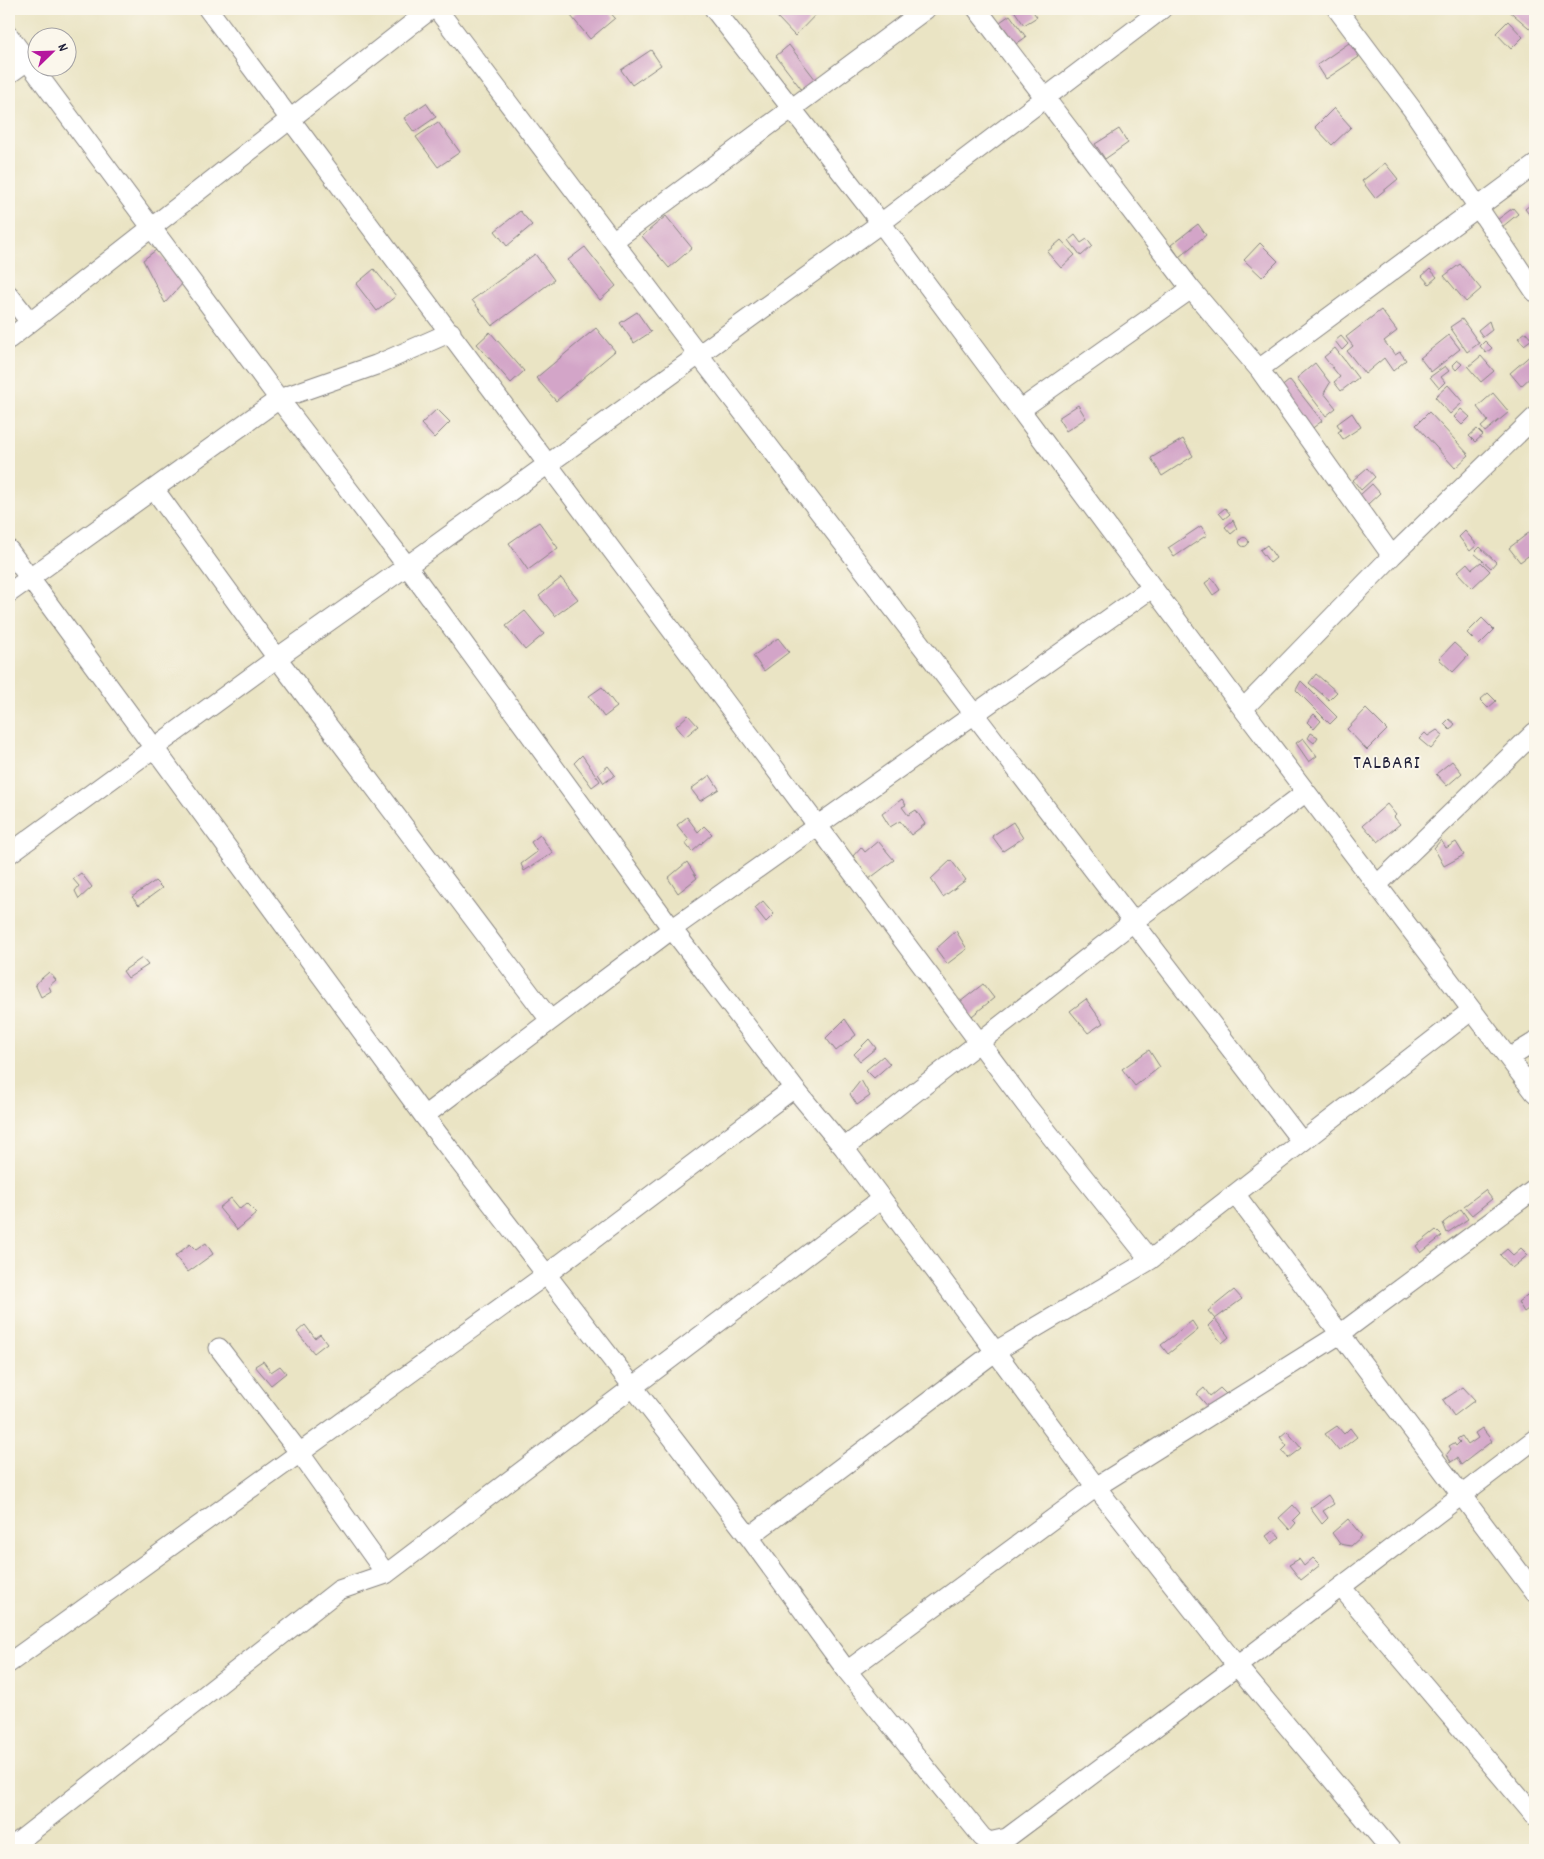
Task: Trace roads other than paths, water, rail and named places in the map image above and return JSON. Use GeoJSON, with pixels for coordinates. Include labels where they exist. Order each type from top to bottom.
{"type":"FeatureCollection","features":[{"type":"Feature","properties":{"kind":"street"},"geometry":{"type":"LineString","coordinates":[[208,9],[1026,1105],[1150,1260]]}},
{"type":"Feature","properties":{"kind":"street"},"geometry":{"type":"LineString","coordinates":[[9,339],[290,117],[431,9]]}},
{"type":"Feature","properties":{"kind":"street"},"geometry":{"type":"LineString","coordinates":[[437,9],[699,355],[1302,1142]]}},
{"type":"Feature","properties":{"kind":"street"},"geometry":{"type":"LineString","coordinates":[[714,9],[880,223],[1243,709],[1535,1093]]}},
{"type":"Feature","properties":{"kind":"street"},"geometry":{"type":"LineString","coordinates":[[612,241],[792,110],[926,9]]}},
{"type":"Feature","properties":{"kind":"street"},"geometry":{"type":"LineString","coordinates":[[977,9],[1191,289],[1259,369],[1392,556]]}},
{"type":"Feature","properties":{"kind":"street"},"geometry":{"type":"LineString","coordinates":[[9,854],[880,223],[1162,9]]}},
{"type":"Feature","properties":{"kind":"street"},"geometry":{"type":"LineString","coordinates":[[1337,9],[1412,109],[1476,207],[1535,292]]}},
{"type":"Feature","properties":{"kind":"street"},"geometry":{"type":"LineString","coordinates":[[9,36],[279,399],[407,566],[672,929],[794,1088],[844,1148],[880,1200],[996,1351],[1096,1487],[1237,1666],[1391,1850]]}},
{"type":"Feature","properties":{"kind":"street"},"geometry":{"type":"LineString","coordinates":[[9,74],[27,61]]}},
{"type":"Feature","properties":{"kind":"street"},"geometry":{"type":"LineString","coordinates":[[1259,369],[1535,165]]}},
{"type":"Feature","properties":{"kind":"street"},"geometry":{"type":"LineString","coordinates":[[1020,410],[1191,289]]}},
{"type":"Feature","properties":{"kind":"street"},"geometry":{"type":"LineString","coordinates":[[9,295],[30,322]]}},
{"type":"Feature","properties":{"kind":"street"},"geometry":{"type":"LineString","coordinates":[[9,593],[279,399],[376,365],[450,332]]}},
{"type":"Feature","properties":{"kind":"street"},"geometry":{"type":"LineString","coordinates":[[1243,709],[1392,556],[1535,417]]}},
{"type":"Feature","properties":{"kind":"street"},"geometry":{"type":"LineString","coordinates":[[154,488],[277,658],[550,1020]]}},
{"type":"Feature","properties":{"kind":"street"},"geometry":{"type":"LineString","coordinates":[[9,550],[424,1116],[634,1386],[749,1537],[847,1671],[982,1836],[989,1842],[998,1842],[1006,1838],[1342,1587],[1535,1439]]}},
{"type":"Feature","properties":{"kind":"street"},"geometry":{"type":"LineString","coordinates":[[424,1116],[672,929],[1152,588]]}},
{"type":"Feature","properties":{"kind":"street"},"geometry":{"type":"LineString","coordinates":[[1377,885],[1535,732]]}},
{"type":"Feature","properties":{"kind":"street"},"geometry":{"type":"LineString","coordinates":[[844,1148],[1133,922],[1306,792]]}},
{"type":"Feature","properties":{"kind":"street"},"geometry":{"type":"LineString","coordinates":[[749,1537],[996,1351],[1150,1260],[1472,1010]]}},
{"type":"Feature","properties":{"kind":"street"},"geometry":{"type":"LineString","coordinates":[[1509,1058],[1535,1042]]}},
{"type":"Feature","properties":{"kind":"street"},"geometry":{"type":"LineString","coordinates":[[9,1663],[547,1274],[794,1088]]}},
{"type":"Feature","properties":{"kind":"street"},"geometry":{"type":"LineString","coordinates":[[847,1671],[1096,1487],[1340,1334],[1535,1188]]}},
{"type":"Feature","properties":{"kind":"street"},"geometry":{"type":"LineString","coordinates":[[1235,1194],[1535,1592]]}},
{"type":"Feature","properties":{"kind":"street"},"geometry":{"type":"LineString","coordinates":[[9,1848],[339,1590],[386,1574],[880,1200]]}},
{"type":"Feature","properties":{"kind":"street"},"geometry":{"type":"LineString","coordinates":[[219,1348],[299,1452],[386,1574]]}},
{"type":"Feature","properties":{"kind":"street"},"geometry":{"type":"LineString","coordinates":[[1342,1587],[1535,1816]]}},
{"type":"Feature","properties":{"kind":"district","name":"TALBARI"},"geometry":{"type":"Point","coordinates":[1387,761]}}]}
